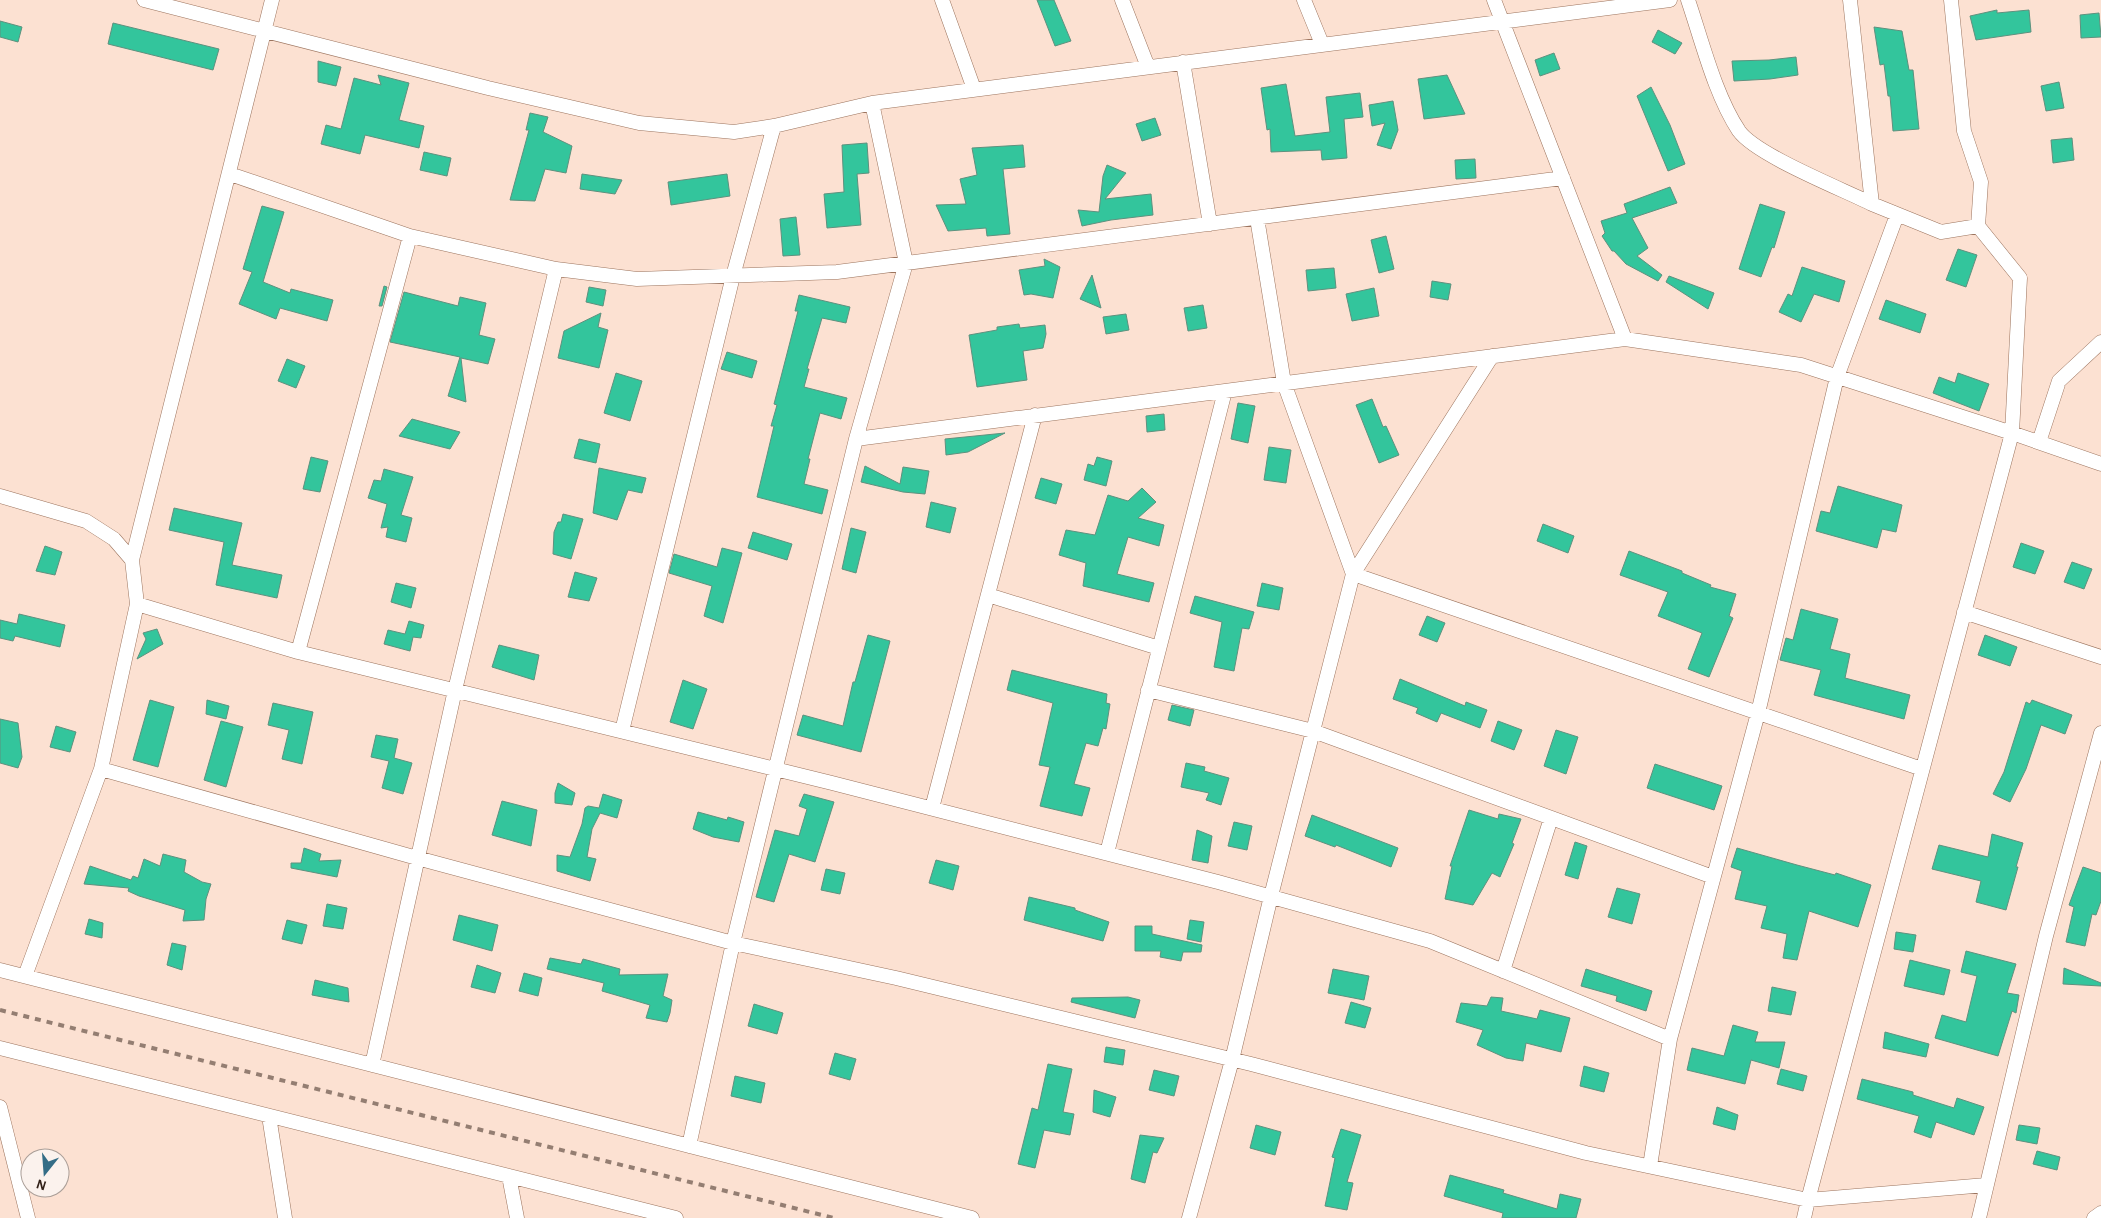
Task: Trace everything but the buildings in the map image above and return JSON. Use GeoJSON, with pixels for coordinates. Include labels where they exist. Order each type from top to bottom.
{"type":"FeatureCollection","features":[{"type":"Feature","properties":{"kind":"street"},"geometry":{"type":"LineString","coordinates":[[144,0],[488,88],[639,123],[734,132],[774,126],[872,102],[1670,0]]}},
{"type":"Feature","properties":{"kind":"street"},"geometry":{"type":"LineString","coordinates":[[24,976],[100,768],[137,604],[132,560],[272,0]]}},
{"type":"Feature","properties":{"kind":"street"},"geometry":{"type":"LineString","coordinates":[[942,0],[974,89]]}},
{"type":"Feature","properties":{"kind":"street"},"geometry":{"type":"LineString","coordinates":[[1122,0],[1148,66]]}},
{"type":"Feature","properties":{"kind":"street"},"geometry":{"type":"LineString","coordinates":[[1304,0],[1322,44]]}},
{"type":"Feature","properties":{"kind":"street"},"geometry":{"type":"LineString","coordinates":[[1494,0],[1625,339]]}},
{"type":"Feature","properties":{"kind":"street"},"geometry":{"type":"LineString","coordinates":[[1688,0],[1718,88],[1740,132],[1760,150],[1872,204],[1941,232],[1978,226]]}},
{"type":"Feature","properties":{"kind":"street"},"geometry":{"type":"LineString","coordinates":[[1850,0],[1872,204]]}},
{"type":"Feature","properties":{"kind":"street"},"geometry":{"type":"LineString","coordinates":[[1804,1218],[2012,433],[2020,278],[1978,226],[1981,182],[1964,131],[1951,0]]}},
{"type":"Feature","properties":{"kind":"street"},"geometry":{"type":"LineString","coordinates":[[1183,62],[1210,224]]}},
{"type":"Feature","properties":{"kind":"street"},"geometry":{"type":"LineString","coordinates":[[689,1146],[733,943],[856,438],[906,263],[872,102]]}},
{"type":"Feature","properties":{"kind":"street"},"geometry":{"type":"LineString","coordinates":[[622,731],[733,276],[774,126]]}},
{"type":"Feature","properties":{"kind":"street"},"geometry":{"type":"LineString","coordinates":[[230,174],[410,236],[556,269],[637,279],[837,272],[1563,178]]}},
{"type":"Feature","properties":{"kind":"street"},"geometry":{"type":"LineString","coordinates":[[1650,1166],[1670,1039],[1758,713],[1837,376],[1897,214]]}},
{"type":"Feature","properties":{"kind":"street"},"geometry":{"type":"LineString","coordinates":[[1257,218],[1284,383],[1353,574]]}},
{"type":"Feature","properties":{"kind":"street"},"geometry":{"type":"LineString","coordinates":[[298,652],[410,236]]}},
{"type":"Feature","properties":{"kind":"street"},"geometry":{"type":"LineString","coordinates":[[372,1065],[417,858],[556,269]]}},
{"type":"Feature","properties":{"kind":"street"},"geometry":{"type":"LineString","coordinates":[[856,438],[1625,339],[1801,365],[2012,433],[2101,464]]}},
{"type":"Feature","properties":{"kind":"street"},"geometry":{"type":"LineString","coordinates":[[2039,442],[2059,380],[2101,342]]}},
{"type":"Feature","properties":{"kind":"street"},"geometry":{"type":"LineString","coordinates":[[1189,1218],[1232,1060],[1271,896],[1353,574],[1492,356]]}},
{"type":"Feature","properties":{"kind":"street"},"geometry":{"type":"LineString","coordinates":[[1107,853],[1225,391]]}},
{"type":"Feature","properties":{"kind":"street"},"geometry":{"type":"LineString","coordinates":[[932,808],[1035,415]]}},
{"type":"Feature","properties":{"kind":"street"},"geometry":{"type":"LineString","coordinates":[[0,496],[86,521],[114,538],[132,560]]}},
{"type":"Feature","properties":{"kind":"street"},"geometry":{"type":"LineString","coordinates":[[1353,574],[1922,769]]}},
{"type":"Feature","properties":{"kind":"street"},"geometry":{"type":"LineString","coordinates":[[988,595],[1159,648]]}},
{"type":"Feature","properties":{"kind":"street"},"geometry":{"type":"LineString","coordinates":[[137,604],[298,652],[932,808],[1271,896],[1430,941],[1670,1039]]}},
{"type":"Feature","properties":{"kind":"street"},"geometry":{"type":"LineString","coordinates":[[1964,612],[2101,657]]}},
{"type":"Feature","properties":{"kind":"street"},"geometry":{"type":"LineString","coordinates":[[1148,690],[1313,731],[1713,877]]}},
{"type":"Feature","properties":{"kind":"street"},"geometry":{"type":"LineString","coordinates":[[1979,1218],[2046,936],[2101,733]]}},
{"type":"Feature","properties":{"kind":"street"},"geometry":{"type":"LineString","coordinates":[[100,768],[417,858],[733,943],[896,978],[1232,1060],[1586,1153],[1808,1200],[1986,1185]]}},
{"type":"Feature","properties":{"kind":"street"},"geometry":{"type":"LineString","coordinates":[[1503,971],[1551,818]]}},
{"type":"Feature","properties":{"kind":"street"},"geometry":{"type":"LineString","coordinates":[[0,970],[972,1218]]}},
{"type":"Feature","properties":{"kind":"street"},"geometry":{"type":"LineString","coordinates":[[0,1048],[676,1218]]}},
{"type":"Feature","properties":{"kind":"street"},"geometry":{"type":"LineString","coordinates":[[0,1107],[28,1218]]}},
{"type":"Feature","properties":{"kind":"street"},"geometry":{"type":"LineString","coordinates":[[269,1116],[285,1218]]}},
{"type":"Feature","properties":{"kind":"street"},"geometry":{"type":"LineString","coordinates":[[509,1176],[517,1218]]}},
{"type":"Feature","properties":{"kind":"street"},"geometry":{"type":"LineString","coordinates":[[2094,1218],[2101,1213]]}},
{"type":"Feature","properties":{"kind":"railway"},"geometry":{"type":"LineString","coordinates":[[0,1010],[834,1218]]}}]}
